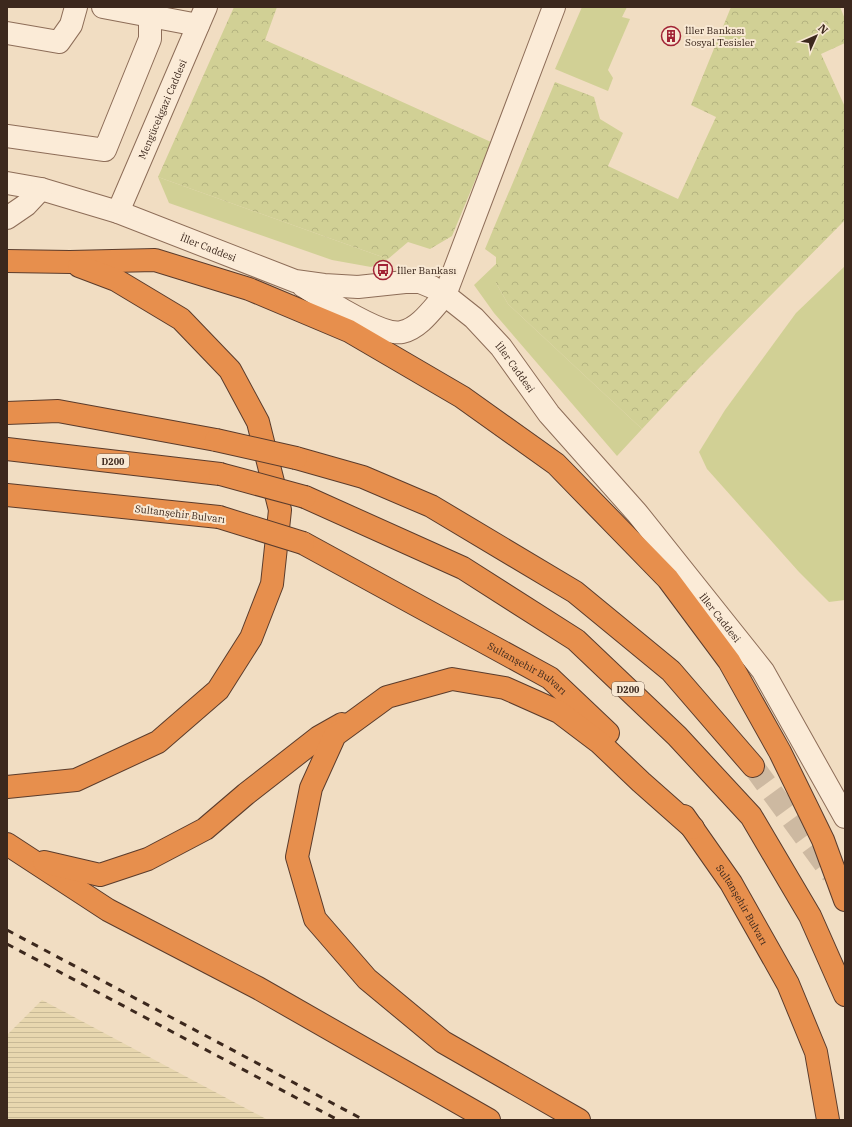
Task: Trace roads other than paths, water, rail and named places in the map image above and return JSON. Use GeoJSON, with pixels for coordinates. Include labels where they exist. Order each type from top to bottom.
{"type":"FeatureCollection","features":[{"type":"Feature","properties":{"kind":"highway"},"geometry":{"type":"LineString","coordinates":[[7,261],[70,262],[155,260],[249,288],[349,331],[462,397],[556,464],[668,579],[728,661],[780,752],[823,840],[845,900]]}},
{"type":"Feature","properties":{"kind":"highway"},"geometry":{"type":"LineString","coordinates":[[7,787],[76,780],[158,742],[218,690],[251,638],[272,584],[280,510],[258,422],[230,370],[181,319],[116,280],[70,262]]}},
{"type":"Feature","properties":{"kind":"highway"},"geometry":{"type":"LineString","coordinates":[[7,413],[58,411],[216,440],[296,458],[363,477],[430,506],[575,592],[671,671],[753,766]]}},
{"type":"Feature","properties":{"kind":"highway","name":"D200"},"geometry":{"type":"LineString","coordinates":[[7,449],[220,474],[304,497],[463,568],[576,640],[677,736],[751,816],[810,916],[845,995]]}},
{"type":"Feature","properties":{"kind":"highway","name":"Sultanşehir Bulvarı"},"geometry":{"type":"LineString","coordinates":[[7,495],[219,517],[303,543],[550,678],[666,789],[731,883],[788,984],[816,1052],[828,1120]]}},
{"type":"Feature","properties":{"kind":"highway"},"geometry":{"type":"LineString","coordinates":[[579,1120],[443,1042],[367,979],[315,919],[297,857],[311,788],[335,735],[387,697],[452,679],[505,688],[559,712],[600,742],[641,782],[693,828]]}},
{"type":"Feature","properties":{"kind":"highway"},"geometry":{"type":"LineString","coordinates":[[29,858],[100,875],[148,859],[205,829],[246,794],[318,737],[374,706]]}},
{"type":"Feature","properties":{"kind":"highway"},"geometry":{"type":"LineString","coordinates":[[7,844],[108,910],[258,988],[489,1120]]}},
{"type":"Feature","properties":{"kind":"street"},"geometry":{"type":"LineString","coordinates":[[7,33],[59,42],[71,25],[76,7]]}},
{"type":"Feature","properties":{"kind":"street"},"geometry":{"type":"LineString","coordinates":[[295,281],[385,331],[401,332],[417,324],[445,295],[554,7]]}},
{"type":"Feature","properties":{"kind":"street"},"geometry":{"type":"LineString","coordinates":[[114,8],[150,16],[202,16]]}},
{"type":"Feature","properties":{"kind":"street"},"geometry":{"type":"LineString","coordinates":[[7,136],[105,150],[150,38],[150,16]]}},
{"type":"Feature","properties":{"kind":"street","name":"Mengücekgazi Caddesi"},"geometry":{"type":"LineString","coordinates":[[118,212],[202,16]]}},
{"type":"Feature","properties":{"kind":"street","name":"İller Caddesi"},"geometry":{"type":"LineString","coordinates":[[7,183],[41,189],[118,212],[295,281],[324,286],[358,287],[405,282],[420,282],[432,286],[445,295],[474,318],[501,347],[549,414],[637,513],[763,671],[845,817]]}},
{"type":"Feature","properties":{"kind":"street"},"geometry":{"type":"LineString","coordinates":[[7,218],[26,205],[41,189]]}},
{"type":"Feature","properties":{"kind":"tunnel"},"geometry":{"type":"LineString","coordinates":[[753,766],[832,874]]}},
{"type":"Feature","properties":{"kind":"railway"},"geometry":{"type":"LineString","coordinates":[[7,930],[364,1120]]}},
{"type":"Feature","properties":{"kind":"railway"},"geometry":{"type":"LineString","coordinates":[[7,944],[338,1120]]}},
{"type":"Feature","properties":{"kind":"place","name":"İller Bankası Sosyal Tesisler"},"geometry":{"type":"Point","coordinates":[671,36]}},
{"type":"Feature","properties":{"kind":"place","name":"İller Bankası"},"geometry":{"type":"Point","coordinates":[383,270]}}]}
